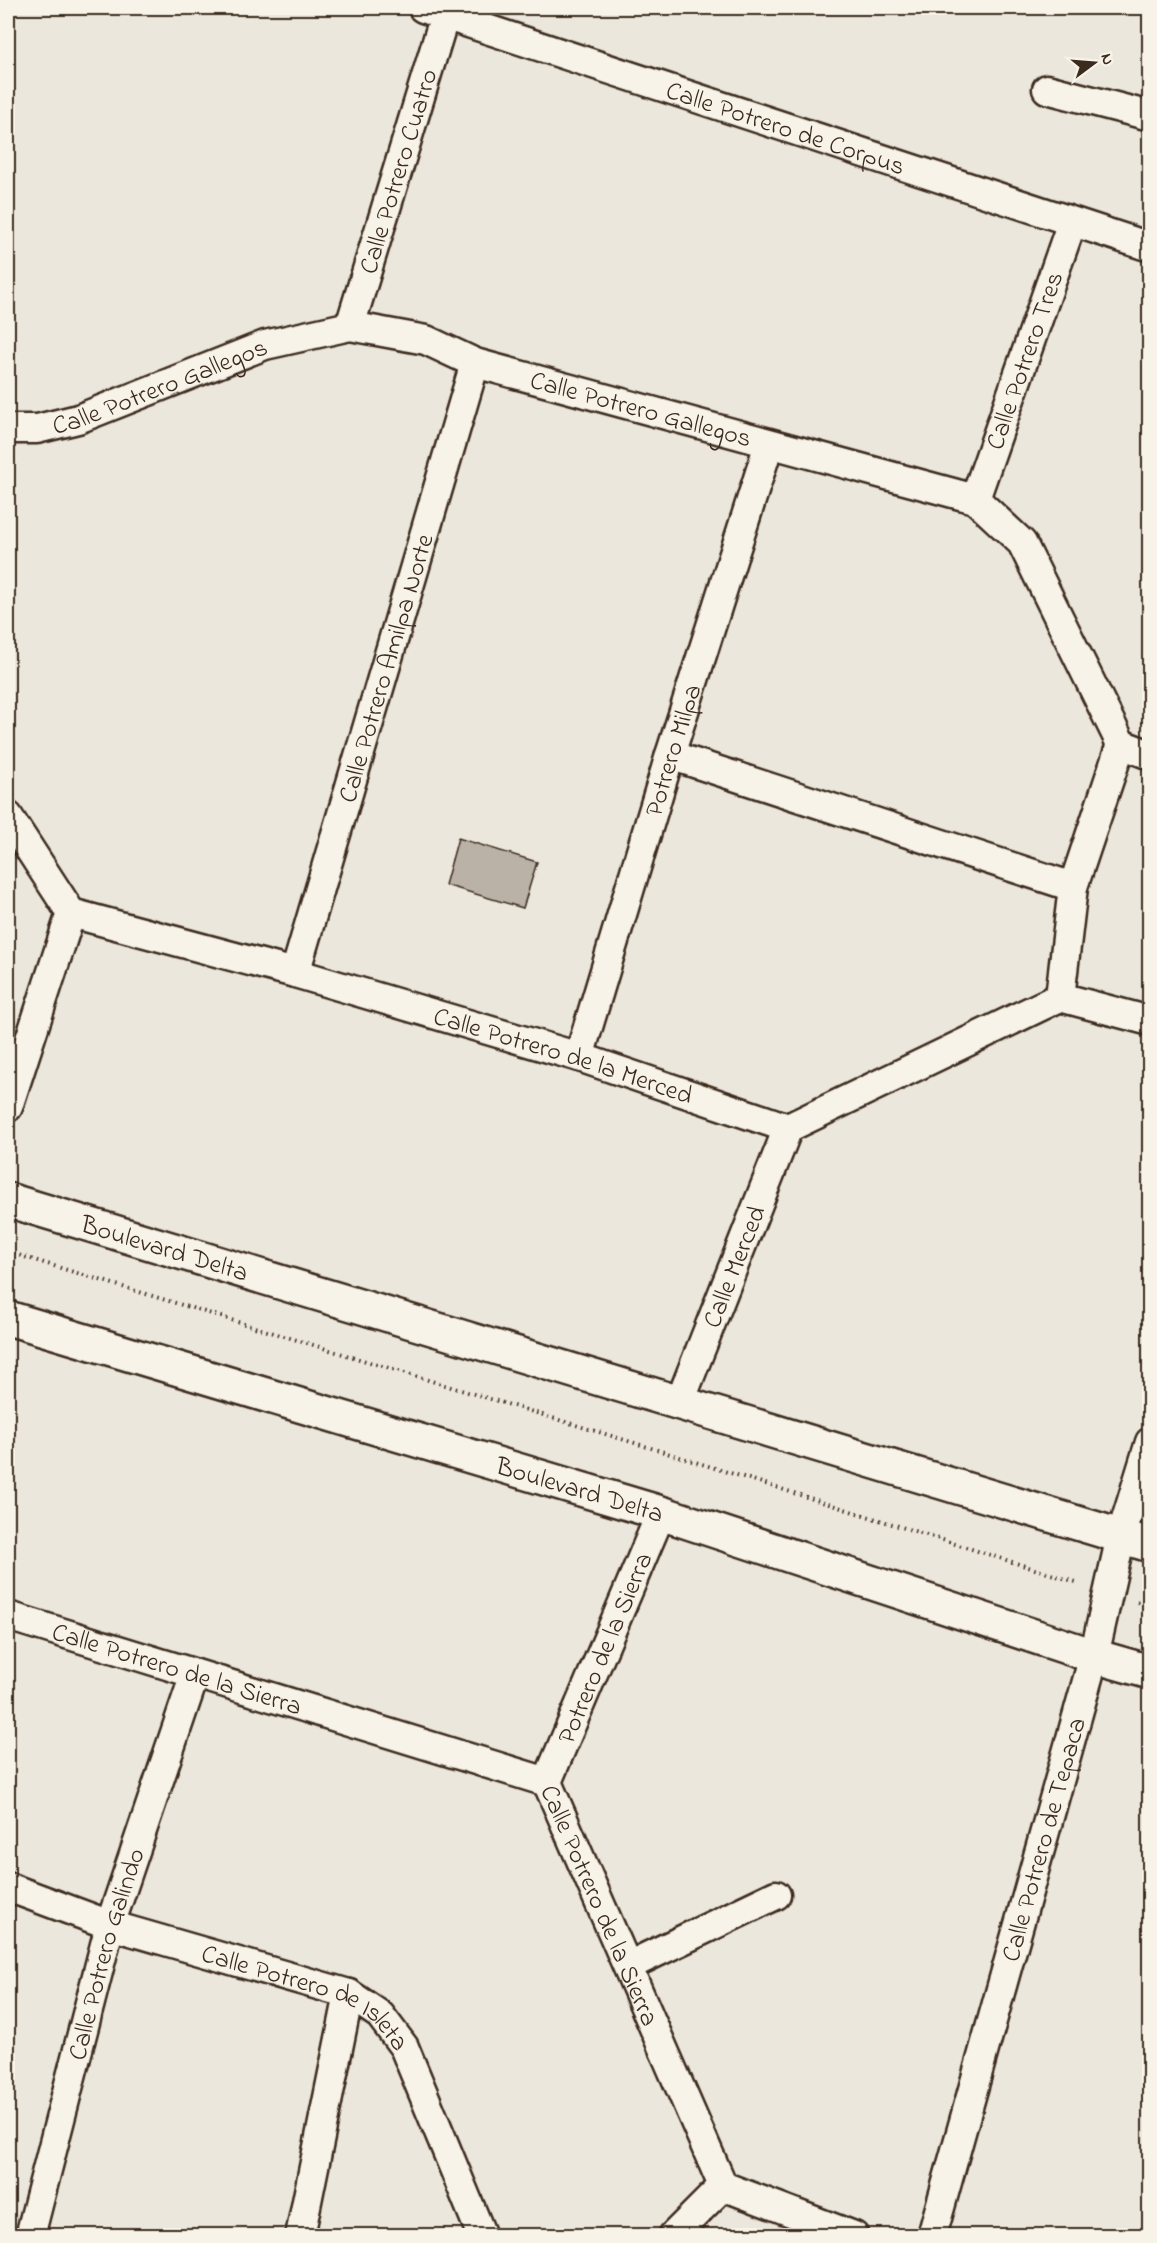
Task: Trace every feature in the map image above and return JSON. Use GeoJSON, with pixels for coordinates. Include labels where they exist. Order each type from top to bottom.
{"type":"FeatureCollection","features":[{"type":"Feature","properties":{"kind":"main road","name":"Boulevard Delta"},"geometry":{"type":"LineString","coordinates":[[8,1200],[1135,1540]]}},
{"type":"Feature","properties":{"kind":"main road","name":"Boulevard Delta"},"geometry":{"type":"LineString","coordinates":[[8,1318],[661,1513],[1094,1656],[1149,1672]]}},
{"type":"Feature","properties":{"kind":"street","name":"Calle Potrero de Corpus"},"geometry":{"type":"LineString","coordinates":[[434,11],[1149,247]]}},
{"type":"Feature","properties":{"kind":"street","name":"Calle Potrero Cuatro"},"geometry":{"type":"LineString","coordinates":[[350,326],[434,11]]}},
{"type":"Feature","properties":{"kind":"street"},"geometry":{"type":"LineString","coordinates":[[1047,89],[1149,116]]}},
{"type":"Feature","properties":{"kind":"street","name":"Calle Potrero Tres"},"geometry":{"type":"LineString","coordinates":[[975,500],[1072,222]]}},
{"type":"Feature","properties":{"kind":"street","name":"Calle Potrero Gallegos"},"geometry":{"type":"LineString","coordinates":[[8,429],[37,429],[78,419],[265,345],[350,326],[426,340],[475,363],[975,500],[1022,543],[1121,744]]}},
{"type":"Feature","properties":{"kind":"street","name":"Calle Potrero Amilpa Norte"},"geometry":{"type":"LineString","coordinates":[[295,973],[475,363]]}},
{"type":"Feature","properties":{"kind":"street","name":"Potrero Milpa"},"geometry":{"type":"LineString","coordinates":[[579,1057],[670,755],[770,444]]}},
{"type":"Feature","properties":{"kind":"street"},"geometry":{"type":"LineString","coordinates":[[1060,997],[1073,887],[1121,744],[1149,755]]}},
{"type":"Feature","properties":{"kind":"street"},"geometry":{"type":"LineString","coordinates":[[670,755],[1073,887]]}},
{"type":"Feature","properties":{"kind":"street"},"geometry":{"type":"LineString","coordinates":[[8,816],[71,913],[8,1107]]}},
{"type":"Feature","properties":{"kind":"street","name":"Calle Potrero de la Merced"},"geometry":{"type":"LineString","coordinates":[[71,913],[295,973],[579,1057],[788,1128]]}},
{"type":"Feature","properties":{"kind":"street"},"geometry":{"type":"LineString","coordinates":[[788,1128],[1060,997],[1149,1021]]}},
{"type":"Feature","properties":{"kind":"street","name":"Calle Merced"},"geometry":{"type":"LineString","coordinates":[[679,1404],[788,1128]]}},
{"type":"Feature","properties":{"kind":"street","name":"Calle Potrero de Tepaca"},"geometry":{"type":"LineString","coordinates":[[932,2235],[1110,1592],[1135,1540],[1149,1442]]}},
{"type":"Feature","properties":{"kind":"street","name":"Potrero de la Sierra"},"geometry":{"type":"LineString","coordinates":[[548,1782],[661,1513]]}},
{"type":"Feature","properties":{"kind":"street","name":"Calle Potrero de la Sierra"},"geometry":{"type":"LineString","coordinates":[[8,1616],[548,1782],[723,2186]]}},
{"type":"Feature","properties":{"kind":"street","name":"Calle Potrero Galindo"},"geometry":{"type":"LineString","coordinates":[[30,2235],[110,1925],[195,1674]]}},
{"type":"Feature","properties":{"kind":"street","name":"Calle Potrero de Isleta"},"geometry":{"type":"LineString","coordinates":[[8,1887],[110,1925],[350,1994],[380,2015],[404,2047],[482,2235]]}},
{"type":"Feature","properties":{"kind":"street"},"geometry":{"type":"LineString","coordinates":[[628,1966],[776,1895]]}},
{"type":"Feature","properties":{"kind":"street"},"geometry":{"type":"LineString","coordinates":[[300,2235],[350,1994]]}},
{"type":"Feature","properties":{"kind":"street"},"geometry":{"type":"LineString","coordinates":[[673,2235],[723,2186],[854,2235]]}},
{"type":"Feature","properties":{"kind":"path"},"geometry":{"type":"LineString","coordinates":[[8,1252],[648,1447],[1149,1605]]}},
{"type":"Feature","properties":{"kind":"building"},"geometry":{"type":"Polygon","coordinates":[[[458,838],[537,862],[523,908],[445,885],[458,838]]]}}]}
